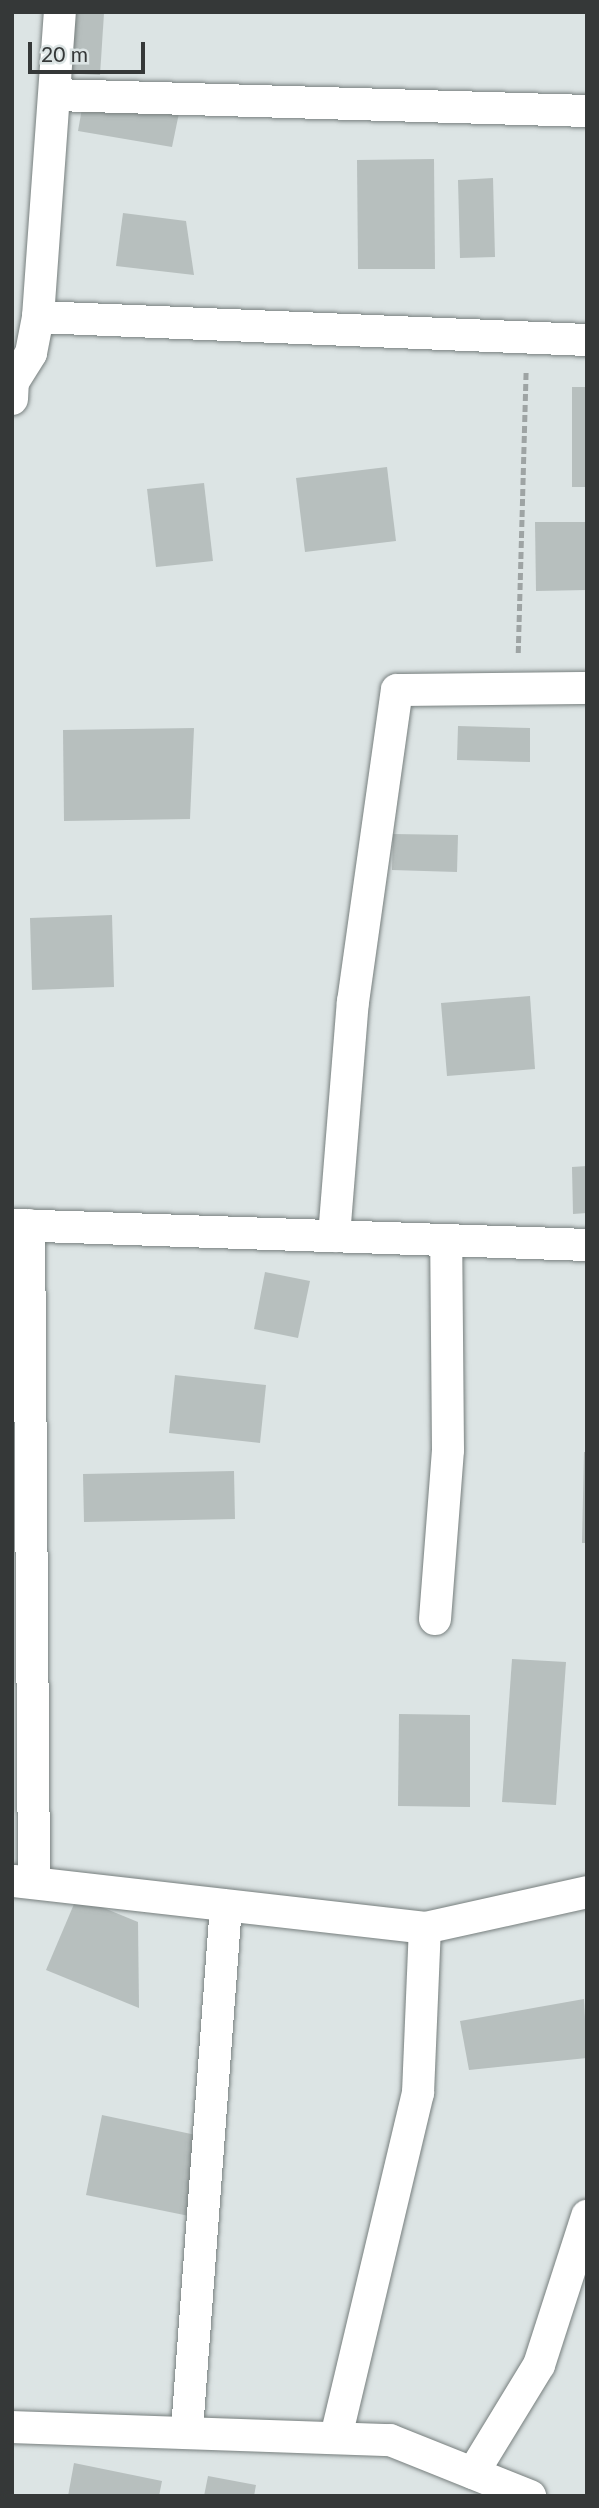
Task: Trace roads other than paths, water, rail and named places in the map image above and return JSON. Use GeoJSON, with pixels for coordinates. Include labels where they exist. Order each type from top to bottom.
{"type":"FeatureCollection","features":[{"type":"Feature","properties":{"kind":"street"},"geometry":{"type":"LineString","coordinates":[[13,387],[31,353],[38,317],[60,12]]}},
{"type":"Feature","properties":{"kind":"street"},"geometry":{"type":"LineString","coordinates":[[55,95],[587,111]]}},
{"type":"Feature","properties":{"kind":"street"},"geometry":{"type":"LineString","coordinates":[[38,317],[526,340],[587,340]]}},
{"type":"Feature","properties":{"kind":"street"},"geometry":{"type":"LineString","coordinates":[[334,1236],[354,1002],[397,690],[587,688]]}},
{"type":"Feature","properties":{"kind":"street"},"geometry":{"type":"LineString","coordinates":[[587,1245],[20,1225],[23,1882],[425,1928],[587,1892]]}},
{"type":"Feature","properties":{"kind":"street"},"geometry":{"type":"LineString","coordinates":[[435,1619],[447,1450],[446,1241]]}},
{"type":"Feature","properties":{"kind":"street"},"geometry":{"type":"LineString","coordinates":[[187,2430],[226,1905]]}},
{"type":"Feature","properties":{"kind":"street"},"geometry":{"type":"LineString","coordinates":[[336,2437],[418,2093],[425,1928]]}},
{"type":"Feature","properties":{"kind":"street"},"geometry":{"type":"LineString","coordinates":[[473,2473],[539,2365],[587,2216]]}},
{"type":"Feature","properties":{"kind":"street"},"geometry":{"type":"LineString","coordinates":[[12,2427],[187,2430],[390,2440],[530,2496]]}}]}
